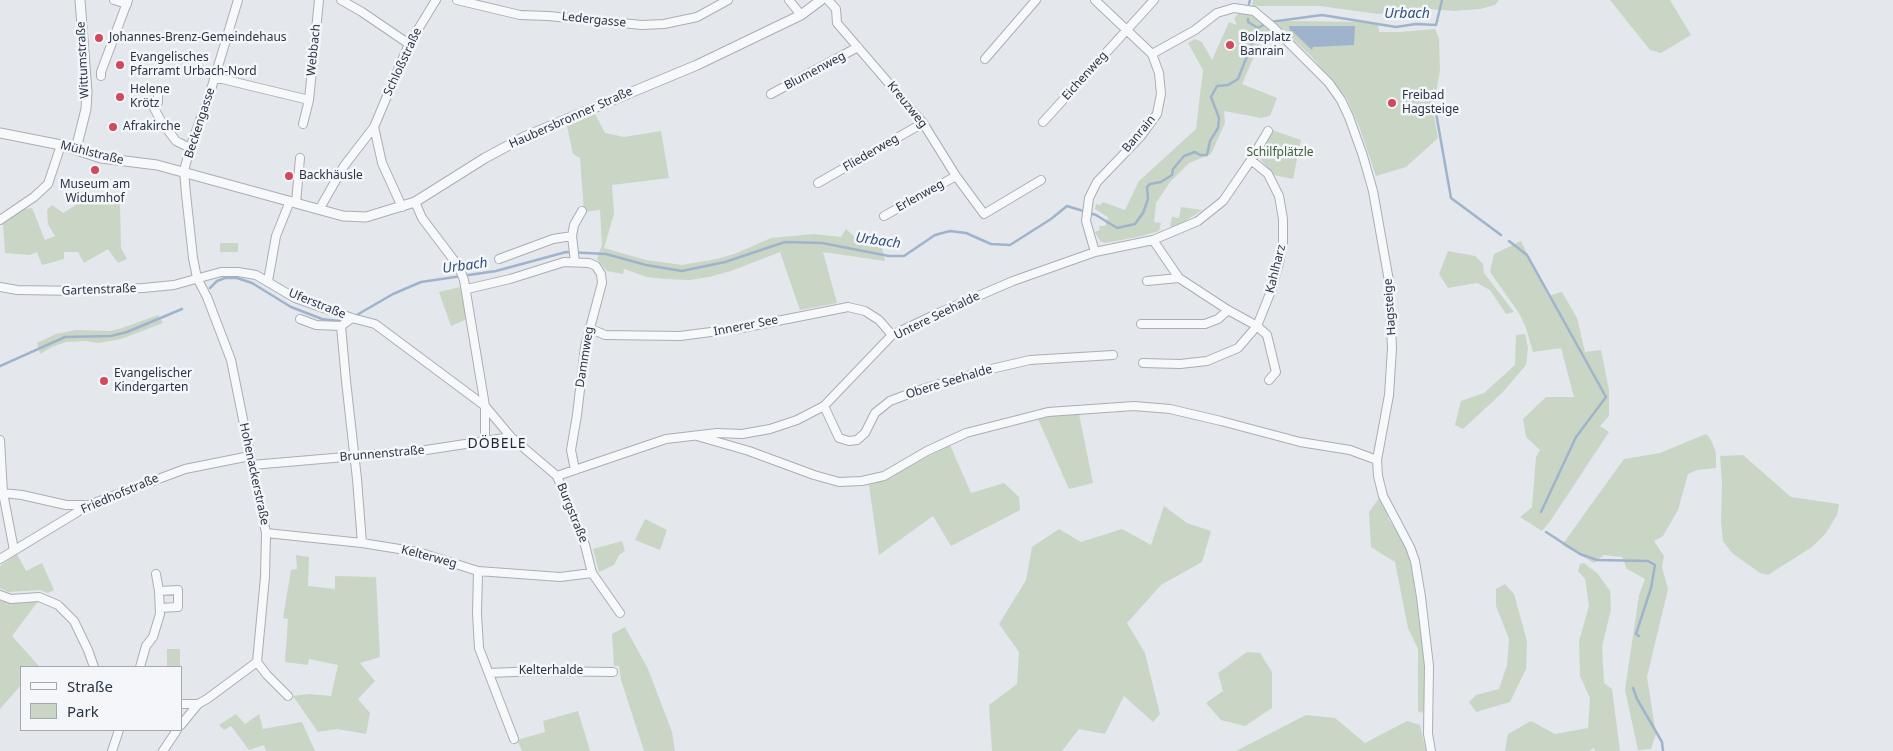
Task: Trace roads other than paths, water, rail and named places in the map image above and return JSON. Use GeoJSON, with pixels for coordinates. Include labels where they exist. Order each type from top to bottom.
{"type":"FeatureCollection","features":[{"type":"Feature","properties":{"kind":"street","name":"Wittumstraße"},"geometry":{"type":"LineString","coordinates":[[76,149],[86,109],[80,0]]}},
{"type":"Feature","properties":{"kind":"street"},"geometry":{"type":"LineString","coordinates":[[101,76],[128,2],[114,0]]}},
{"type":"Feature","properties":{"kind":"street","name":"Beckengasse"},"geometry":{"type":"LineString","coordinates":[[198,278],[193,258],[184,172],[238,0]]}},
{"type":"Feature","properties":{"kind":"street","name":"Webbach"},"geometry":{"type":"LineString","coordinates":[[303,124],[309,100],[320,0]]}},
{"type":"Feature","properties":{"kind":"street"},"geometry":{"type":"LineString","coordinates":[[341,0],[409,44]]}},
{"type":"Feature","properties":{"kind":"street","name":"Schloßstraße"},"geometry":{"type":"LineString","coordinates":[[320,208],[344,166],[374,127],[409,44],[436,0]]}},
{"type":"Feature","properties":{"kind":"street","name":"Ledergasse"},"geometry":{"type":"LineString","coordinates":[[457,0],[520,16],[548,16],[642,25],[664,24],[697,17],[728,0]]}},
{"type":"Feature","properties":{"kind":"street"},"geometry":{"type":"LineString","coordinates":[[789,0],[801,15]]}},
{"type":"Feature","properties":{"kind":"street","name":"Haubersbronner Straße"},"geometry":{"type":"LineString","coordinates":[[184,172],[320,208],[343,216],[366,217],[416,202],[485,158],[524,137],[697,65],[801,15],[820,0]]}},
{"type":"Feature","properties":{"kind":"street","name":"Kreuzweg"},"geometry":{"type":"LineString","coordinates":[[828,0],[836,10],[837,22],[923,123],[956,176],[984,214],[1041,180]]}},
{"type":"Feature","properties":{"kind":"street"},"geometry":{"type":"LineString","coordinates":[[985,59],[1036,0]]}},
{"type":"Feature","properties":{"kind":"street","name":"Banrain"},"geometry":{"type":"LineString","coordinates":[[1095,0],[1152,54],[1160,73],[1161,94],[1157,114],[1141,136],[1097,182],[1088,202],[1086,221],[1095,252]]}},
{"type":"Feature","properties":{"kind":"street","name":"Eichenweg"},"geometry":{"type":"LineString","coordinates":[[1043,122],[1154,0]]}},
{"type":"Feature","properties":{"kind":"street","name":"Hagsteige"},"geometry":{"type":"LineString","coordinates":[[1152,54],[1195,30],[1217,13],[1232,8],[1254,11],[1273,27],[1329,83],[1341,100],[1358,143],[1373,191],[1389,281],[1392,348],[1387,414],[1378,460],[1380,486],[1383,496],[1410,547],[1415,561],[1428,659],[1428,734],[1431,751]]}},
{"type":"Feature","properties":{"kind":"street","name":"Blumenweg"},"geometry":{"type":"LineString","coordinates":[[771,94],[858,48]]}},
{"type":"Feature","properties":{"kind":"street"},"geometry":{"type":"LineString","coordinates":[[214,78],[309,100]]}},
{"type":"Feature","properties":{"kind":"street"},"geometry":{"type":"LineString","coordinates":[[158,95],[158,102],[154,108],[161,120],[176,142],[190,148]]}},
{"type":"Feature","properties":{"kind":"street","name":"Fliederweg"},"geometry":{"type":"LineString","coordinates":[[818,183],[923,123]]}},
{"type":"Feature","properties":{"kind":"street"},"geometry":{"type":"LineString","coordinates":[[374,127],[382,163],[402,207]]}},
{"type":"Feature","properties":{"kind":"street","name":"Untere Seehalde"},"geometry":{"type":"LineString","coordinates":[[557,476],[666,439],[717,433],[742,434],[770,429],[797,420],[824,406],[892,335],[974,297],[1095,252],[1153,240],[1198,222],[1223,201],[1268,131]]}},
{"type":"Feature","properties":{"kind":"street","name":"Mühlstraße"},"geometry":{"type":"LineString","coordinates":[[0,133],[61,145],[101,158],[157,165],[184,172]]}},
{"type":"Feature","properties":{"kind":"street"},"geometry":{"type":"LineString","coordinates":[[0,220],[34,197],[48,184],[61,145]]}},
{"type":"Feature","properties":{"kind":"street"},"geometry":{"type":"LineString","coordinates":[[268,281],[276,236],[293,202],[300,158]]}},
{"type":"Feature","properties":{"kind":"street","name":"Kahlharz"},"geometry":{"type":"LineString","coordinates":[[1143,363],[1180,364],[1207,361],[1238,348],[1258,326],[1279,263],[1283,242],[1283,219],[1279,196],[1268,174],[1251,160]]}},
{"type":"Feature","properties":{"kind":"street","name":"Erlenweg"},"geometry":{"type":"LineString","coordinates":[[884,216],[956,176]]}},
{"type":"Feature","properties":{"kind":"street"},"geometry":{"type":"LineString","coordinates":[[416,202],[422,218],[459,267],[464,280],[485,406],[485,440]]}},
{"type":"Feature","properties":{"kind":"street"},"geometry":{"type":"LineString","coordinates":[[575,259],[572,236],[574,225],[582,211]]}},
{"type":"Feature","properties":{"kind":"street"},"geometry":{"type":"LineString","coordinates":[[499,258],[553,239],[572,236]]}},
{"type":"Feature","properties":{"kind":"street"},"geometry":{"type":"LineString","coordinates":[[1153,240],[1180,278],[1228,310],[1258,326],[1267,335],[1276,372],[1269,380]]}},
{"type":"Feature","properties":{"kind":"street","name":"Dammweg"},"geometry":{"type":"LineString","coordinates":[[466,288],[510,279],[575,259],[596,266],[602,274],[602,284],[585,347],[571,450],[576,470]]}},
{"type":"Feature","properties":{"kind":"street","name":"Uferstraße"},"geometry":{"type":"LineString","coordinates":[[198,278],[221,272],[256,275],[295,298],[375,324],[485,406]]}},
{"type":"Feature","properties":{"kind":"street","name":"Gartenstraße"},"geometry":{"type":"LineString","coordinates":[[0,287],[18,290],[80,291],[174,285],[198,278]]}},
{"type":"Feature","properties":{"kind":"street","name":"Hohenackerstraße"},"geometry":{"type":"LineString","coordinates":[[198,278],[231,360],[266,533],[257,662]]}},
{"type":"Feature","properties":{"kind":"street"},"geometry":{"type":"LineString","coordinates":[[1147,280],[1180,278]]}},
{"type":"Feature","properties":{"kind":"street","name":"Innerer See"},"geometry":{"type":"LineString","coordinates":[[589,328],[605,335],[680,336],[742,328],[848,307],[865,311],[880,320],[892,335]]}},
{"type":"Feature","properties":{"kind":"street"},"geometry":{"type":"LineString","coordinates":[[1141,324],[1205,324],[1218,319],[1228,310]]}},
{"type":"Feature","properties":{"kind":"street","name":"Uferstraße"},"geometry":{"type":"LineString","coordinates":[[300,320],[316,324],[341,326],[349,317]]}},
{"type":"Feature","properties":{"kind":"street"},"geometry":{"type":"LineString","coordinates":[[341,326],[362,543]]}},
{"type":"Feature","properties":{"kind":"street","name":"Obere Seehalde"},"geometry":{"type":"LineString","coordinates":[[824,406],[839,438],[849,441],[857,440],[864,433],[875,414],[890,401],[919,390],[992,368],[1030,360],[1113,355]]}},
{"type":"Feature","properties":{"kind":"street","name":"Burgstraße"},"geometry":{"type":"LineString","coordinates":[[485,406],[511,437],[557,476],[585,545],[592,573],[620,613]]}},
{"type":"Feature","properties":{"kind":"street"},"geometry":{"type":"LineString","coordinates":[[697,435],[839,482],[862,481],[884,476],[927,451],[966,433],[1048,412],[1134,406],[1178,411],[1221,420],[1300,442],[1350,450],[1378,460]]}},
{"type":"Feature","properties":{"kind":"street","name":"Brunnenstraße"},"geometry":{"type":"LineString","coordinates":[[252,465],[426,450],[511,437]]}},
{"type":"Feature","properties":{"kind":"street"},"geometry":{"type":"LineString","coordinates":[[0,440],[2,494],[14,550]]}},
{"type":"Feature","properties":{"kind":"street","name":"Friedhofstraße"},"geometry":{"type":"LineString","coordinates":[[0,559],[88,505],[185,469],[250,456]]}},
{"type":"Feature","properties":{"kind":"street"},"geometry":{"type":"LineString","coordinates":[[2,494],[22,495],[66,505],[88,505]]}},
{"type":"Feature","properties":{"kind":"street","name":"Kelterweg"},"geometry":{"type":"LineString","coordinates":[[266,533],[362,543],[418,552],[478,572],[560,577],[592,573]]}},
{"type":"Feature","properties":{"kind":"street"},"geometry":{"type":"LineString","coordinates":[[478,572],[477,614],[479,648],[514,739]]}},
{"type":"Feature","properties":{"kind":"street"},"geometry":{"type":"LineString","coordinates":[[140,666],[146,646],[153,637],[160,614],[156,574]]}},
{"type":"Feature","properties":{"kind":"street"},"geometry":{"type":"LineString","coordinates":[[159,591],[178,590],[178,607],[160,608]]}},
{"type":"Feature","properties":{"kind":"street"},"geometry":{"type":"LineString","coordinates":[[0,595],[11,599],[39,597],[58,605],[74,622],[94,666]]}},
{"type":"Feature","properties":{"kind":"street"},"geometry":{"type":"LineString","coordinates":[[182,724],[198,704],[257,662],[288,696]]}},
{"type":"Feature","properties":{"kind":"street","name":"Kelterhalde"},"geometry":{"type":"LineString","coordinates":[[489,672],[613,672]]}},
{"type":"Feature","properties":{"kind":"street"},"geometry":{"type":"LineString","coordinates":[[182,704],[198,704]]}},
{"type":"Feature","properties":{"kind":"street"},"geometry":{"type":"LineString","coordinates":[[112,751],[120,731]]}},
{"type":"Feature","properties":{"kind":"street"},"geometry":{"type":"LineString","coordinates":[[163,751],[176,731]]}},
{"type":"Feature","properties":{"kind":"water"},"geometry":{"type":"Polygon","coordinates":[[[1289,26],[1355,26],[1354,45],[1313,47],[1312,50],[1290,31],[1289,26]]]}},
{"type":"Feature","properties":{"kind":"waterway"},"geometry":{"type":"LineString","coordinates":[[1249,4],[1250,0]]}},
{"type":"Feature","properties":{"kind":"waterway","name":"Urbach"},"geometry":{"type":"LineString","coordinates":[[1270,22],[1322,15],[1396,27],[1416,24],[1436,25],[1442,0]]}},
{"type":"Feature","properties":{"kind":"waterway"},"geometry":{"type":"LineString","coordinates":[[1248,19],[1248,22],[1258,28]]}},
{"type":"Feature","properties":{"kind":"waterway","name":"Urbach"},"geometry":{"type":"LineString","coordinates":[[355,316],[393,294],[421,282],[496,271],[566,252],[606,254],[646,265],[682,271],[725,262],[785,242],[822,243],[889,256],[904,256],[935,235],[950,231],[966,233],[991,244],[1010,245],[1051,219],[1067,206],[1096,215],[1117,228],[1135,224],[1143,213],[1148,199],[1147,187],[1150,184],[1161,182],[1172,175],[1173,169],[1184,156],[1195,152],[1200,155],[1207,155],[1210,141],[1218,128],[1219,118],[1211,97],[1217,86],[1228,85],[1238,79],[1258,28],[1265,24]]}},
{"type":"Feature","properties":{"kind":"waterway"},"geometry":{"type":"LineString","coordinates":[[1436,113],[1451,198],[1501,235]]}},
{"type":"Feature","properties":{"kind":"waterway"},"geometry":{"type":"LineString","coordinates":[[1509,241],[1527,255],[1606,397],[1576,437],[1541,512]]}},
{"type":"Feature","properties":{"kind":"waterway","name":"Urbach"},"geometry":{"type":"LineString","coordinates":[[210,288],[217,281],[225,278],[237,278],[252,283],[291,307],[322,319],[338,321],[345,319]]}},
{"type":"Feature","properties":{"kind":"waterway","name":"Urbach"},"geometry":{"type":"LineString","coordinates":[[0,366],[65,337],[111,336],[127,332],[182,309]]}},
{"type":"Feature","properties":{"kind":"waterway"},"geometry":{"type":"LineString","coordinates":[[1546,532],[1580,554],[1597,560],[1648,561],[1655,565],[1651,588],[1636,634],[1639,636]]}},
{"type":"Feature","properties":{"kind":"waterway"},"geometry":{"type":"LineString","coordinates":[[1633,688],[1637,699],[1662,742],[1663,751]]}},
{"type":"Feature","properties":{"kind":"place","name":"Johannes-Brenz-Gemeindehaus"},"geometry":{"type":"Point","coordinates":[99,38]}},
{"type":"Feature","properties":{"kind":"place","name":"Bolzplatz Banrain"},"geometry":{"type":"Point","coordinates":[1230,45]}},
{"type":"Feature","properties":{"kind":"place","name":"Evangelisches Pfarramt Urbach-Nord"},"geometry":{"type":"Point","coordinates":[120,65]}},
{"type":"Feature","properties":{"kind":"place","name":"Helene Krötz"},"geometry":{"type":"Point","coordinates":[120,97]}},
{"type":"Feature","properties":{"kind":"place","name":"Freibad Hagsteige"},"geometry":{"type":"Point","coordinates":[1392,103]}},
{"type":"Feature","properties":{"kind":"place","name":"Afrakirche"},"geometry":{"type":"Point","coordinates":[113,127]}},
{"type":"Feature","properties":{"kind":"place","name":"Museum am Widumhof"},"geometry":{"type":"Point","coordinates":[95,170]}},
{"type":"Feature","properties":{"kind":"place","name":"Backhäusle"},"geometry":{"type":"Point","coordinates":[289,176]}},
{"type":"Feature","properties":{"kind":"place","name":"Evangelischer Kindergarten"},"geometry":{"type":"Point","coordinates":[104,381]}},
{"type":"Feature","properties":{"kind":"district","name":"DÖBELE"},"geometry":{"type":"Point","coordinates":[497,444]}},
{"type":"Feature","properties":{"kind":"park label","name":"Schilfplätzle"},"geometry":{"type":"Point","coordinates":[1280,153]}}]}
